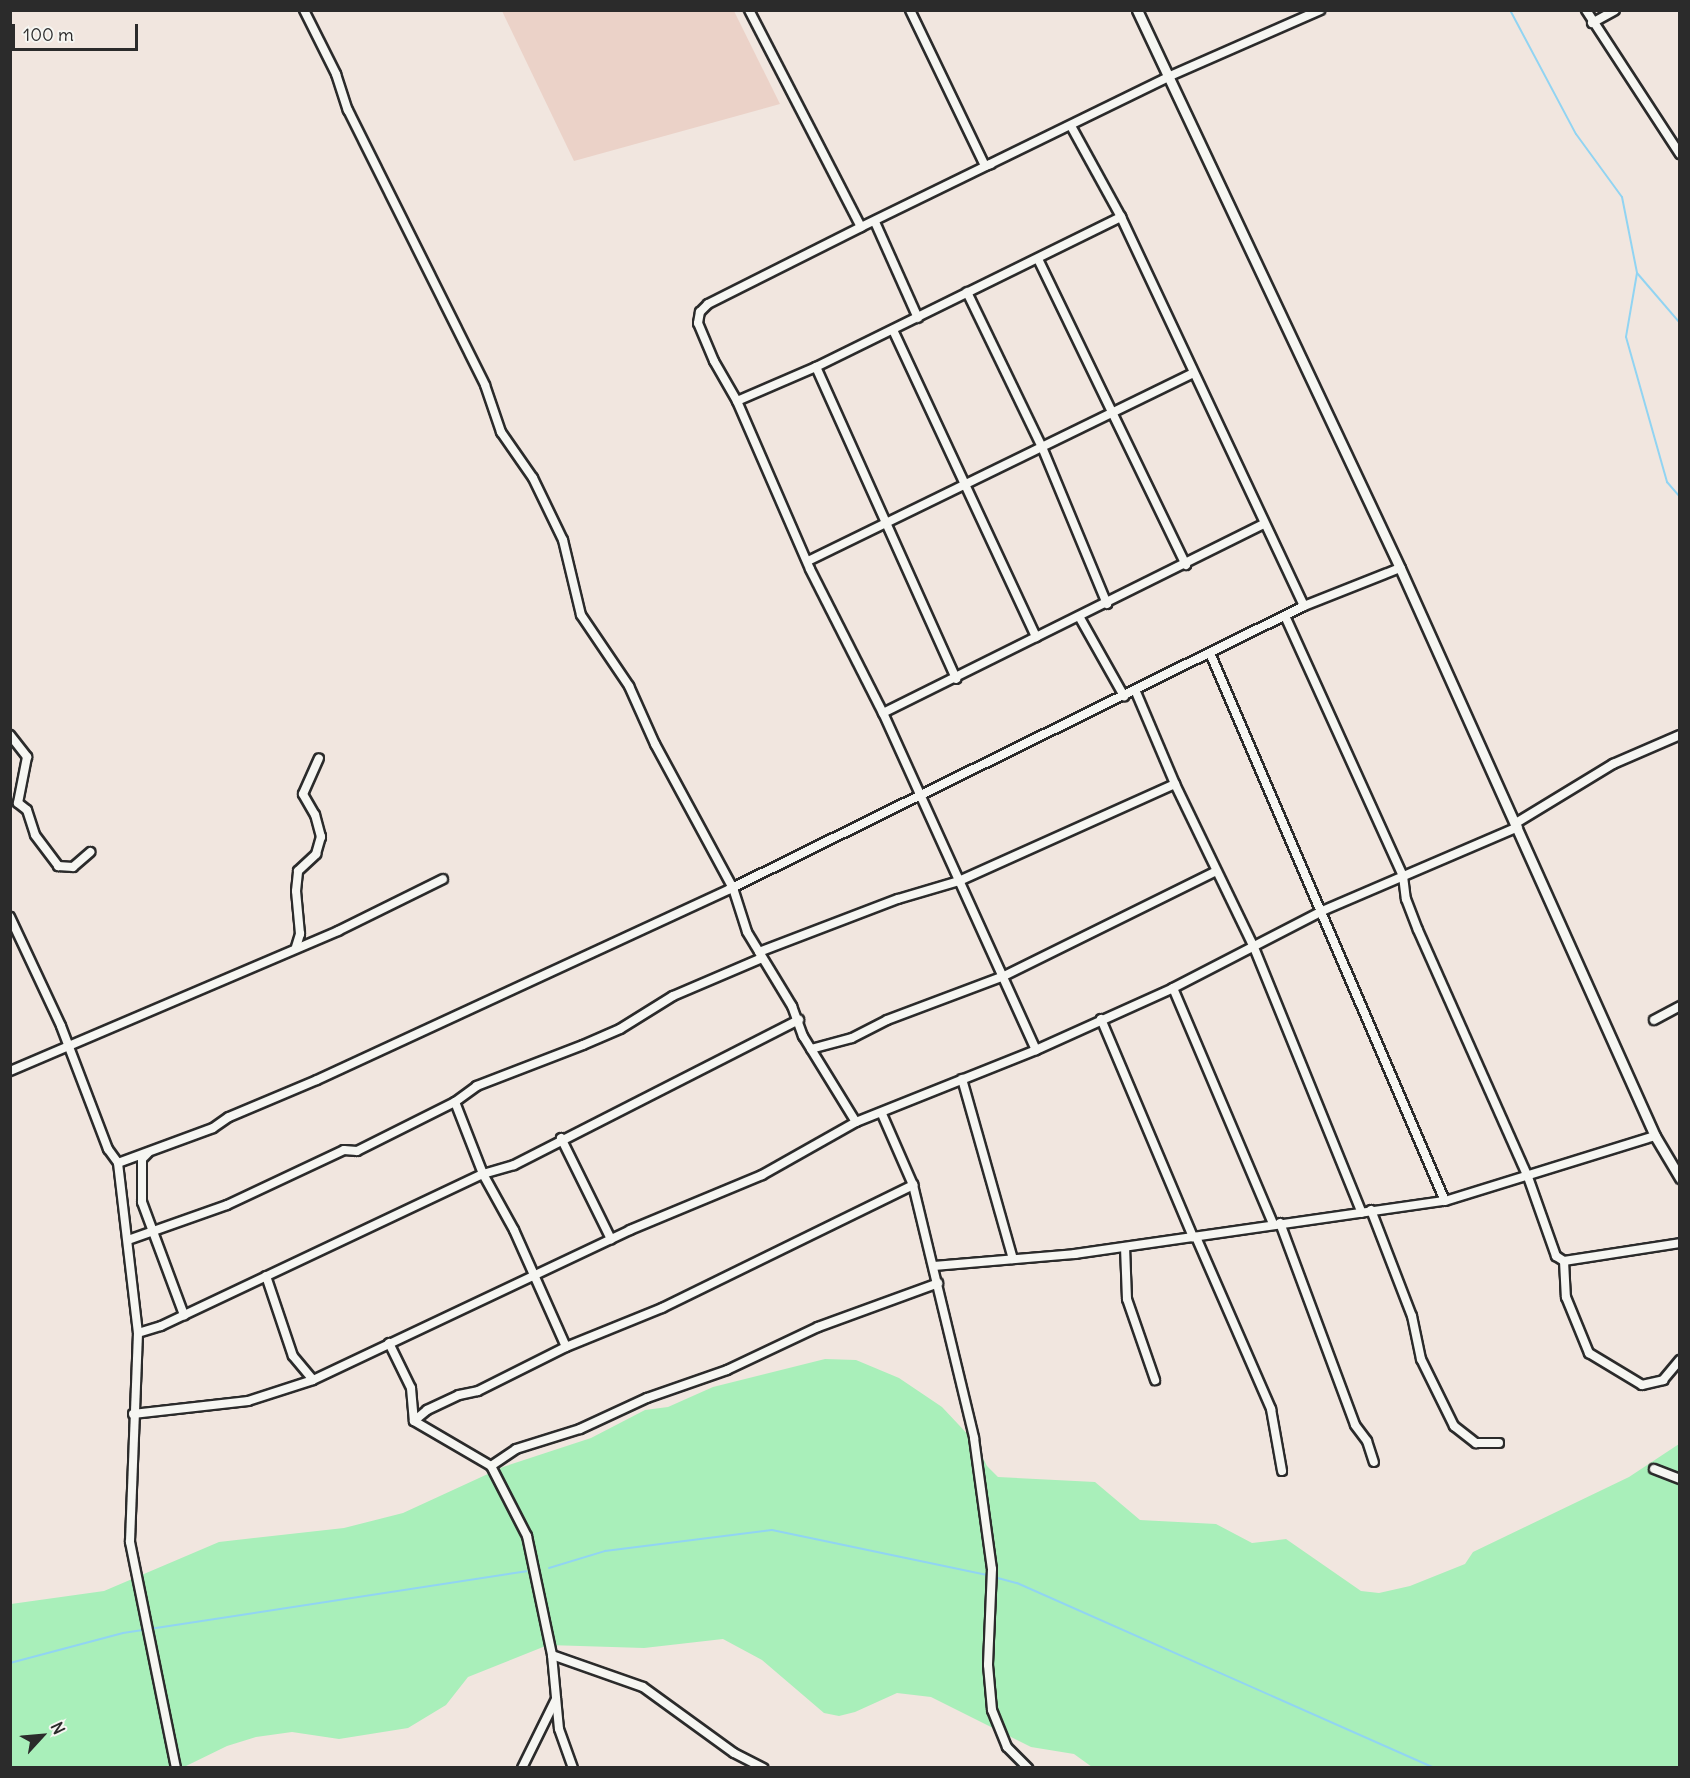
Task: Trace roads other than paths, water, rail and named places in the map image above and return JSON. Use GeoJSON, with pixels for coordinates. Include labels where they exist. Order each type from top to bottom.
{"type":"FeatureCollection","features":[{"type":"Feature","properties":{"kind":"street"},"geometry":{"type":"LineString","coordinates":[[304,10],[336,74],[348,110],[485,385],[501,432],[533,478],[563,540],[581,615],[629,687],[655,744],[734,888],[747,932],[799,1020],[811,1049],[856,1122]]}},
{"type":"Feature","properties":{"kind":"street"},"geometry":{"type":"LineString","coordinates":[[749,10],[861,227]]}},
{"type":"Feature","properties":{"kind":"street"},"geometry":{"type":"LineString","coordinates":[[910,10],[985,166],[992,164]]}},
{"type":"Feature","properties":{"kind":"street"},"geometry":{"type":"LineString","coordinates":[[1137,10],[1170,76],[1180,106],[1400,568],[1655,1136],[1680,1178]]}},
{"type":"Feature","properties":{"kind":"street"},"geometry":{"type":"LineString","coordinates":[[1036,1050],[1004,976],[918,795],[883,713],[808,561],[698,323],[700,312],[708,304],[861,227],[1170,76],[1320,10]]}},
{"type":"Feature","properties":{"kind":"street"},"geometry":{"type":"LineString","coordinates":[[1586,10],[1680,154]]}},
{"type":"Feature","properties":{"kind":"street"},"geometry":{"type":"LineString","coordinates":[[1592,22],[1615,10]]}},
{"type":"Feature","properties":{"kind":"street"},"geometry":{"type":"LineString","coordinates":[[1071,126],[1121,217],[1263,524],[1304,606]]}},
{"type":"Feature","properties":{"kind":"street"},"geometry":{"type":"LineString","coordinates":[[736,401],[816,367],[1121,217]]}},
{"type":"Feature","properties":{"kind":"street"},"geometry":{"type":"LineString","coordinates":[[875,222],[918,318]]}},
{"type":"Feature","properties":{"kind":"street"},"geometry":{"type":"LineString","coordinates":[[1038,259],[1186,565]]}},
{"type":"Feature","properties":{"kind":"street"},"geometry":{"type":"LineString","coordinates":[[967,292],[1042,447],[1107,604]]}},
{"type":"Feature","properties":{"kind":"street"},"geometry":{"type":"LineString","coordinates":[[893,330],[963,486],[1036,636]]}},
{"type":"Feature","properties":{"kind":"street"},"geometry":{"type":"LineString","coordinates":[[816,367],[889,524],[956,679]]}},
{"type":"Feature","properties":{"kind":"street"},"geometry":{"type":"LineString","coordinates":[[808,561],[1113,415],[1193,373]]}},
{"type":"Feature","properties":{"kind":"street"},"geometry":{"type":"LineString","coordinates":[[883,713],[956,679],[1036,636],[1080,618],[1263,524]]}},
{"type":"Feature","properties":{"kind":"street"},"geometry":{"type":"LineString","coordinates":[[118,1162],[213,1128],[229,1117],[734,888],[918,795],[1136,692],[1304,606],[1400,568]]}},
{"type":"Feature","properties":{"kind":"street"},"geometry":{"type":"LineString","coordinates":[[1285,616],[1402,876],[1406,899],[1418,930],[1528,1177],[1548,1242],[1564,1261],[1566,1297],[1589,1353],[1642,1385],[1663,1380],[1680,1359]]}},
{"type":"Feature","properties":{"kind":"street"},"geometry":{"type":"LineString","coordinates":[[1080,618],[1124,696]]}},
{"type":"Feature","properties":{"kind":"street"},"geometry":{"type":"LineString","coordinates":[[1210,653],[1445,1201]]}},
{"type":"Feature","properties":{"kind":"street"},"geometry":{"type":"LineString","coordinates":[[1136,692],[1175,784],[1253,945],[1362,1213]]}},
{"type":"Feature","properties":{"kind":"street"},"geometry":{"type":"LineString","coordinates":[[10,735],[27,757],[18,803],[27,810],[35,835],[58,866],[73,867],[90,852]]}},
{"type":"Feature","properties":{"kind":"street"},"geometry":{"type":"LineString","coordinates":[[133,1414],[248,1401],[314,1380],[611,1239],[762,1175],[856,1122],[882,1114],[1036,1050],[1173,988],[1322,911],[1517,825],[1612,764],[1680,735]]}},
{"type":"Feature","properties":{"kind":"street"},"geometry":{"type":"LineString","coordinates":[[296,947],[300,934],[296,891],[298,871],[316,854],[321,837],[315,815],[303,794],[319,758]]}},
{"type":"Feature","properties":{"kind":"street"},"geometry":{"type":"LineString","coordinates":[[128,1240],[227,1205],[344,1150],[357,1150],[455,1102],[477,1086],[601,1037],[673,996],[761,955],[898,899],[959,881],[1175,784]]}},
{"type":"Feature","properties":{"kind":"street"},"geometry":{"type":"LineString","coordinates":[[811,1049],[852,1038],[887,1020],[1004,976],[1216,871]]}},
{"type":"Feature","properties":{"kind":"street"},"geometry":{"type":"LineString","coordinates":[[10,1071],[296,947],[443,879]]}},
{"type":"Feature","properties":{"kind":"street"},"geometry":{"type":"LineString","coordinates":[[10,917],[68,1045],[108,1149],[118,1162],[138,1333],[138,1394],[133,1414],[130,1542],[176,1767]]}},
{"type":"Feature","properties":{"kind":"street"},"geometry":{"type":"LineString","coordinates":[[1173,988],[1277,1224],[1355,1425],[1367,1441],[1374,1462]]}},
{"type":"Feature","properties":{"kind":"street"},"geometry":{"type":"LineString","coordinates":[[1654,1020],[1680,1006]]}},
{"type":"Feature","properties":{"kind":"street"},"geometry":{"type":"LineString","coordinates":[[1101,1019],[1271,1409],[1282,1472]]}},
{"type":"Feature","properties":{"kind":"street"},"geometry":{"type":"LineString","coordinates":[[138,1333],[184,1315],[483,1174],[514,1165],[561,1138],[799,1020]]}},
{"type":"Feature","properties":{"kind":"street"},"geometry":{"type":"LineString","coordinates":[[962,1080],[1013,1259]]}},
{"type":"Feature","properties":{"kind":"street"},"geometry":{"type":"LineString","coordinates":[[455,1102],[483,1174],[535,1275],[566,1347]]}},
{"type":"Feature","properties":{"kind":"street"},"geometry":{"type":"LineString","coordinates":[[882,1114],[913,1185],[935,1266],[974,1438],[992,1569],[988,1665],[992,1710],[1007,1747],[1028,1767]]}},
{"type":"Feature","properties":{"kind":"street"},"geometry":{"type":"LineString","coordinates":[[935,1266],[1125,1247],[1445,1201],[1655,1136]]}},
{"type":"Feature","properties":{"kind":"street"},"geometry":{"type":"LineString","coordinates":[[561,1138],[611,1239]]}},
{"type":"Feature","properties":{"kind":"street"},"geometry":{"type":"LineString","coordinates":[[152,1150],[142,1159],[140,1186],[153,1232],[184,1315]]}},
{"type":"Feature","properties":{"kind":"street"},"geometry":{"type":"LineString","coordinates":[[414,1421],[427,1410],[459,1395],[478,1391],[566,1347],[662,1308],[913,1185]]}},
{"type":"Feature","properties":{"kind":"street"},"geometry":{"type":"LineString","coordinates":[[1371,1210],[1412,1316],[1421,1359],[1454,1426],[1476,1443],[1498,1443]]}},
{"type":"Feature","properties":{"kind":"street"},"geometry":{"type":"LineString","coordinates":[[1564,1261],[1680,1243]]}},
{"type":"Feature","properties":{"kind":"street"},"geometry":{"type":"LineString","coordinates":[[1125,1247],[1127,1299],[1155,1380]]}},
{"type":"Feature","properties":{"kind":"street"},"geometry":{"type":"LineString","coordinates":[[266,1276],[293,1356],[314,1380]]}},
{"type":"Feature","properties":{"kind":"street"},"geometry":{"type":"LineString","coordinates":[[491,1466],[516,1449],[580,1429],[647,1398],[728,1370],[818,1327],[938,1283]]}},
{"type":"Feature","properties":{"kind":"street"},"geometry":{"type":"LineString","coordinates":[[389,1343],[411,1388],[414,1421]]}},
{"type":"Feature","properties":{"kind":"street"},"geometry":{"type":"LineString","coordinates":[[414,1421],[491,1466],[527,1536],[552,1655],[559,1729],[573,1767]]}},
{"type":"Feature","properties":{"kind":"street"},"geometry":{"type":"LineString","coordinates":[[1654,1469],[1680,1479]]}},
{"type":"Feature","properties":{"kind":"street"},"geometry":{"type":"LineString","coordinates":[[552,1655],[643,1687],[734,1753],[763,1767]]}},
{"type":"Feature","properties":{"kind":"street"},"geometry":{"type":"LineString","coordinates":[[522,1767],[557,1698]]}},
{"type":"Feature","properties":{"kind":"waterway"},"geometry":{"type":"LineString","coordinates":[[1510,10],[1576,134],[1622,197],[1637,273],[1626,337],[1667,482],[1680,497]]}},
{"type":"Feature","properties":{"kind":"waterway"},"geometry":{"type":"LineString","coordinates":[[1637,273],[1680,323]]}},
{"type":"Feature","properties":{"kind":"waterway"},"geometry":{"type":"LineString","coordinates":[[549,1568],[605,1551],[772,1530],[988,1575]]}},
{"type":"Feature","properties":{"kind":"waterway"},"geometry":{"type":"LineString","coordinates":[[10,1663],[123,1633],[526,1571]]}},
{"type":"Feature","properties":{"kind":"waterway"},"geometry":{"type":"LineString","coordinates":[[994,1577],[1017,1583],[1434,1768]]}}]}
